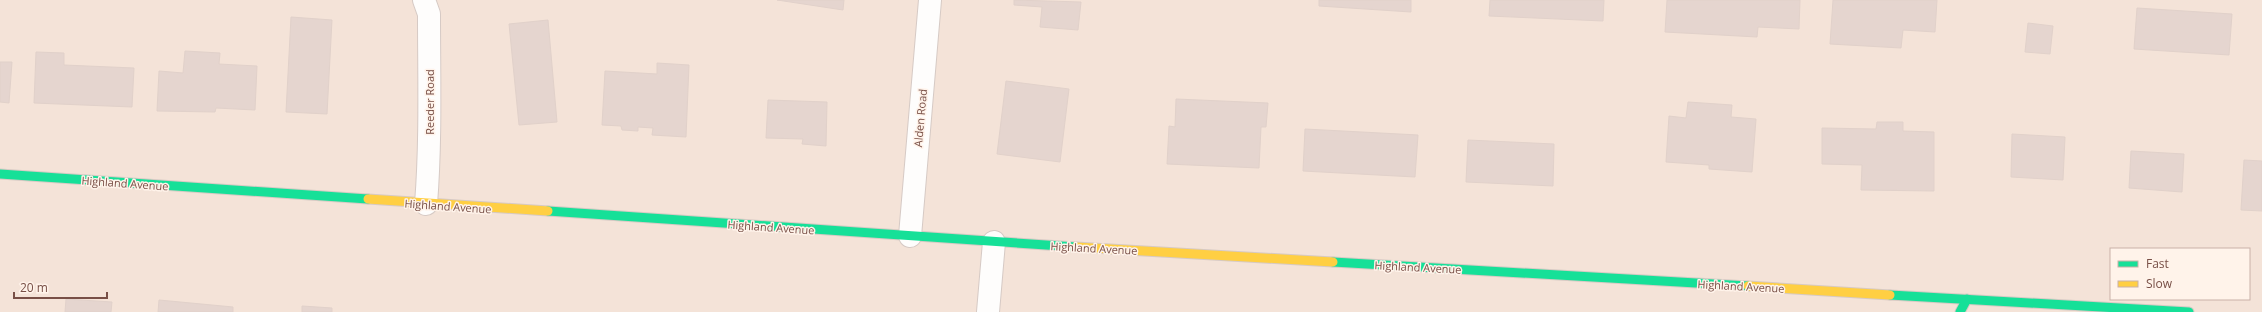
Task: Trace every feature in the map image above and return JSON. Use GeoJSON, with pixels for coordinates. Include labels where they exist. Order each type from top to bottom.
{"type":"FeatureCollection","features":[{"type":"Feature","properties":{"kind":"main road","name":"Highland Avenue"},"geometry":{"type":"LineString","coordinates":[[0,174],[994,242],[2190,312]]}},
{"type":"Feature","properties":{"kind":"main road"},"geometry":{"type":"LineString","coordinates":[[1960,312],[1967,299]]}},
{"type":"Feature","properties":{"kind":"street","name":"Reeder Road"},"geometry":{"type":"LineString","coordinates":[[424,0],[429,14],[430,155],[426,204]]}},
{"type":"Feature","properties":{"kind":"street","name":"Alden Road"},"geometry":{"type":"LineString","coordinates":[[910,236],[930,0]]}},
{"type":"Feature","properties":{"kind":"street"},"geometry":{"type":"LineString","coordinates":[[988,312],[994,242]]}},
{"type":"Feature","properties":{"kind":"shaded area"},"geometry":{"type":"Polygon","coordinates":[[[0,0],[2262,0],[2262,312],[0,312],[0,0]]]}},
{"type":"Feature","properties":{"kind":"building"},"geometry":{"type":"Polygon","coordinates":[[[777,0],[844,0],[843,10],[777,0]]]}},
{"type":"Feature","properties":{"kind":"building"},"geometry":{"type":"Polygon","coordinates":[[[1014,0],[1081,2],[1078,30],[1040,27],[1042,7],[1014,5],[1014,0]]]}},
{"type":"Feature","properties":{"kind":"building"},"geometry":{"type":"Polygon","coordinates":[[[1319,0],[1411,0],[1411,12],[1319,6],[1319,0]]]}},
{"type":"Feature","properties":{"kind":"building"},"geometry":{"type":"Polygon","coordinates":[[[1490,0],[1604,0],[1603,21],[1489,16],[1490,0]]]}},
{"type":"Feature","properties":{"kind":"building"},"geometry":{"type":"Polygon","coordinates":[[[1667,0],[1800,0],[1799,29],[1758,27],[1757,37],[1665,32],[1667,0]]]}},
{"type":"Feature","properties":{"kind":"building"},"geometry":{"type":"Polygon","coordinates":[[[1833,0],[1937,0],[1935,32],[1903,30],[1901,48],[1830,44],[1833,0]]]}},
{"type":"Feature","properties":{"kind":"building"},"geometry":{"type":"Polygon","coordinates":[[[2137,8],[2232,14],[2229,55],[2134,49],[2137,8]]]}},
{"type":"Feature","properties":{"kind":"building"},"geometry":{"type":"Polygon","coordinates":[[[291,17],[332,20],[327,114],[286,112],[291,17]]]}},
{"type":"Feature","properties":{"kind":"building"},"geometry":{"type":"Polygon","coordinates":[[[548,20],[557,122],[519,125],[509,24],[548,20]]]}},
{"type":"Feature","properties":{"kind":"building"},"geometry":{"type":"Polygon","coordinates":[[[2028,23],[2053,26],[2050,54],[2025,52],[2028,23]]]}},
{"type":"Feature","properties":{"kind":"building"},"geometry":{"type":"Polygon","coordinates":[[[185,51],[220,53],[219,64],[257,66],[255,110],[216,108],[215,112],[157,111],[159,71],[183,73],[185,51]]]}},
{"type":"Feature","properties":{"kind":"building"},"geometry":{"type":"Polygon","coordinates":[[[36,52],[64,53],[64,65],[134,68],[132,107],[34,103],[36,52]]]}},
{"type":"Feature","properties":{"kind":"building"},"geometry":{"type":"Polygon","coordinates":[[[0,62],[12,62],[9,103],[0,102],[0,62]]]}},
{"type":"Feature","properties":{"kind":"building"},"geometry":{"type":"Polygon","coordinates":[[[657,63],[689,65],[686,137],[652,135],[653,128],[638,127],[638,131],[622,130],[621,126],[602,125],[605,71],[657,74],[657,63]]]}},
{"type":"Feature","properties":{"kind":"building"},"geometry":{"type":"Polygon","coordinates":[[[1006,81],[1069,89],[1060,162],[997,154],[1006,81]]]}},
{"type":"Feature","properties":{"kind":"building"},"geometry":{"type":"Polygon","coordinates":[[[1176,99],[1268,103],[1266,127],[1261,127],[1259,168],[1167,164],[1169,126],[1175,127],[1176,99]]]}},
{"type":"Feature","properties":{"kind":"building"},"geometry":{"type":"Polygon","coordinates":[[[768,100],[827,102],[826,146],[802,144],[803,139],[766,138],[768,100]]]}},
{"type":"Feature","properties":{"kind":"building"},"geometry":{"type":"Polygon","coordinates":[[[1688,102],[1732,105],[1731,117],[1756,119],[1752,172],[1709,169],[1709,165],[1666,162],[1669,116],[1686,118],[1688,102]]]}},
{"type":"Feature","properties":{"kind":"building"},"geometry":{"type":"Polygon","coordinates":[[[1877,122],[1903,122],[1903,131],[1934,132],[1934,191],[1861,190],[1862,165],[1822,164],[1822,128],[1876,129],[1877,122]]]}},
{"type":"Feature","properties":{"kind":"building"},"geometry":{"type":"Polygon","coordinates":[[[1305,129],[1418,135],[1415,177],[1303,171],[1305,129]]]}},
{"type":"Feature","properties":{"kind":"building"},"geometry":{"type":"Polygon","coordinates":[[[2012,134],[2065,137],[2063,180],[2011,177],[2012,134]]]}},
{"type":"Feature","properties":{"kind":"building"},"geometry":{"type":"Polygon","coordinates":[[[1468,140],[1554,144],[1553,186],[1466,182],[1468,140]]]}},
{"type":"Feature","properties":{"kind":"building"},"geometry":{"type":"Polygon","coordinates":[[[2131,151],[2184,154],[2182,192],[2129,188],[2131,151]]]}},
{"type":"Feature","properties":{"kind":"building"},"geometry":{"type":"Polygon","coordinates":[[[2244,160],[2262,161],[2262,211],[2241,210],[2244,160]]]}},
{"type":"Feature","properties":{"kind":"building"},"geometry":{"type":"Polygon","coordinates":[[[66,299],[112,302],[111,312],[65,312],[66,299]]]}},
{"type":"Feature","properties":{"kind":"building"},"geometry":{"type":"Polygon","coordinates":[[[159,300],[233,307],[233,312],[158,312],[159,300]]]}},
{"type":"Feature","properties":{"kind":"building"},"geometry":{"type":"Polygon","coordinates":[[[302,306],[332,308],[332,312],[302,312],[302,306]]]}},
{"type":"Feature","properties":{"kind":"traffic: fast"},"geometry":{"type":"LineString","coordinates":[[0,174],[368,199]]}},
{"type":"Feature","properties":{"kind":"traffic: fast"},"geometry":{"type":"LineString","coordinates":[[548,211],[1076,247]]}},
{"type":"Feature","properties":{"kind":"traffic: fast"},"geometry":{"type":"LineString","coordinates":[[1333,262],[1748,286]]}},
{"type":"Feature","properties":{"kind":"traffic: fast"},"geometry":{"type":"LineString","coordinates":[[1890,295],[2189,312]]}},
{"type":"Feature","properties":{"kind":"traffic: fast"},"geometry":{"type":"LineString","coordinates":[[1960,312],[1967,299]]}},
{"type":"Feature","properties":{"kind":"traffic: slow"},"geometry":{"type":"LineString","coordinates":[[368,199],[548,211]]}},
{"type":"Feature","properties":{"kind":"traffic: slow"},"geometry":{"type":"LineString","coordinates":[[1076,247],[1333,262]]}},
{"type":"Feature","properties":{"kind":"traffic: slow"},"geometry":{"type":"LineString","coordinates":[[1748,286],[1890,295]]}}]}
